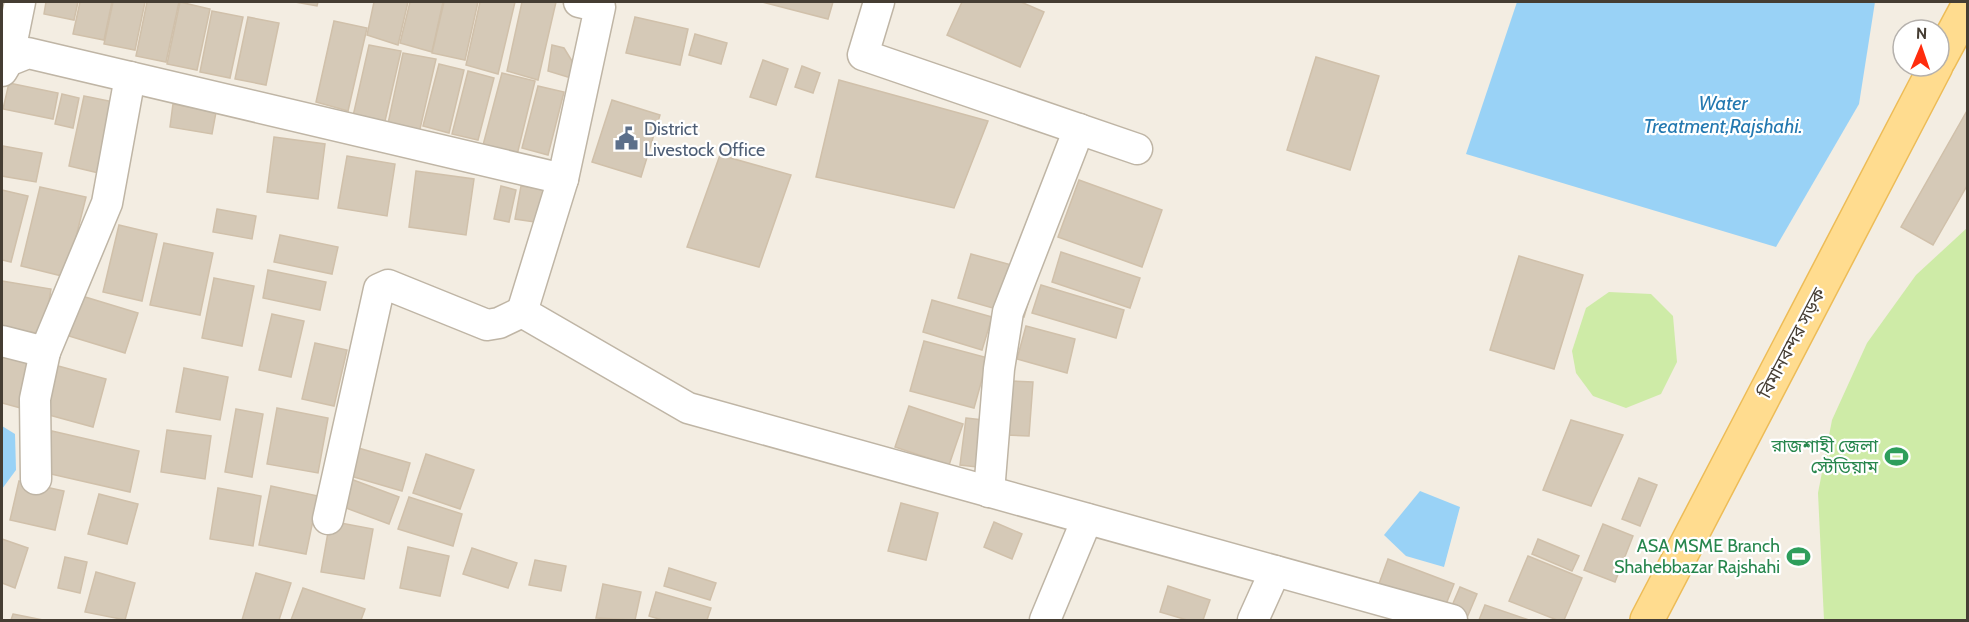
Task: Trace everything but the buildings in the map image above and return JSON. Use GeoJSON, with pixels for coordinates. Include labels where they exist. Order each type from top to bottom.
{"type":"FeatureCollection","features":[{"type":"Feature","properties":{"kind":"main road"},"geometry":{"type":"LineString","coordinates":[[1951,38],[1968,6]]}},
{"type":"Feature","properties":{"kind":"main road","name":"বিমানবন্দর সড়ক"},"geometry":{"type":"LineString","coordinates":[[1647,621],[1930,78]]}},
{"type":"Feature","properties":{"kind":"street"},"geometry":{"type":"LineString","coordinates":[[5,66],[20,2]]}},
{"type":"Feature","properties":{"kind":"street"},"geometry":{"type":"LineString","coordinates":[[328,519],[379,289],[388,285],[487,325],[499,323],[522,312],[563,179],[600,7],[579,2]]}},
{"type":"Feature","properties":{"kind":"street"},"geometry":{"type":"LineString","coordinates":[[879,2],[863,55],[1137,149]]}},
{"type":"Feature","properties":{"kind":"street"},"geometry":{"type":"LineString","coordinates":[[5,66],[28,53],[563,179]]}},
{"type":"Feature","properties":{"kind":"street"},"geometry":{"type":"LineString","coordinates":[[36,479],[35,399],[45,352],[107,203],[130,77]]}},
{"type":"Feature","properties":{"kind":"street"},"geometry":{"type":"LineString","coordinates":[[988,492],[999,369],[1008,312],[1079,129]]}},
{"type":"Feature","properties":{"kind":"street"},"geometry":{"type":"LineString","coordinates":[[522,312],[688,408],[1452,621]]}},
{"type":"Feature","properties":{"kind":"street"},"geometry":{"type":"LineString","coordinates":[[2,341],[45,352]]}},
{"type":"Feature","properties":{"kind":"street"},"geometry":{"type":"LineString","coordinates":[[1045,621],[1087,519]]}},
{"type":"Feature","properties":{"kind":"street"},"geometry":{"type":"LineString","coordinates":[[1253,621],[1275,571]]}},
{"type":"Feature","properties":{"kind":"green space","name":"রাজশাহী জেলা স্টেডিয়াম"},"geometry":{"type":"Polygon","coordinates":[[[1967,228],[1967,620],[1824,620],[1818,493],[1832,420],[1867,343],[1916,275],[1967,228]]]}},
{"type":"Feature","properties":{"kind":"green space"},"geometry":{"type":"Polygon","coordinates":[[[1609,292],[1651,294],[1673,316],[1677,362],[1661,394],[1626,408],[1593,396],[1576,373],[1572,351],[1586,308],[1609,292]]]}},
{"type":"Feature","properties":{"kind":"water","name":"Water Treatment,Rajshahi."},"geometry":{"type":"Polygon","coordinates":[[[1517,2],[1875,2],[1859,104],[1776,247],[1466,154],[1517,2]]]}},
{"type":"Feature","properties":{"kind":"water"},"geometry":{"type":"Polygon","coordinates":[[[2,426],[15,434],[16,470],[2,489],[2,426]]]}},
{"type":"Feature","properties":{"kind":"water"},"geometry":{"type":"Polygon","coordinates":[[[1420,491],[1460,507],[1444,567],[1406,556],[1384,535],[1420,491]]]}},
{"type":"Feature","properties":{"kind":"place","name":"District Livestock Office"},"geometry":{"type":"Point","coordinates":[626,139]}},
{"type":"Feature","properties":{"kind":"place","name":"রাজশাহী জেলা স্টেডিয়াম"},"geometry":{"type":"Point","coordinates":[1896,456]}},
{"type":"Feature","properties":{"kind":"place","name":"ASA MSME Branch Shahebbazar Rajshahi"},"geometry":{"type":"Point","coordinates":[1798,556]}}]}
